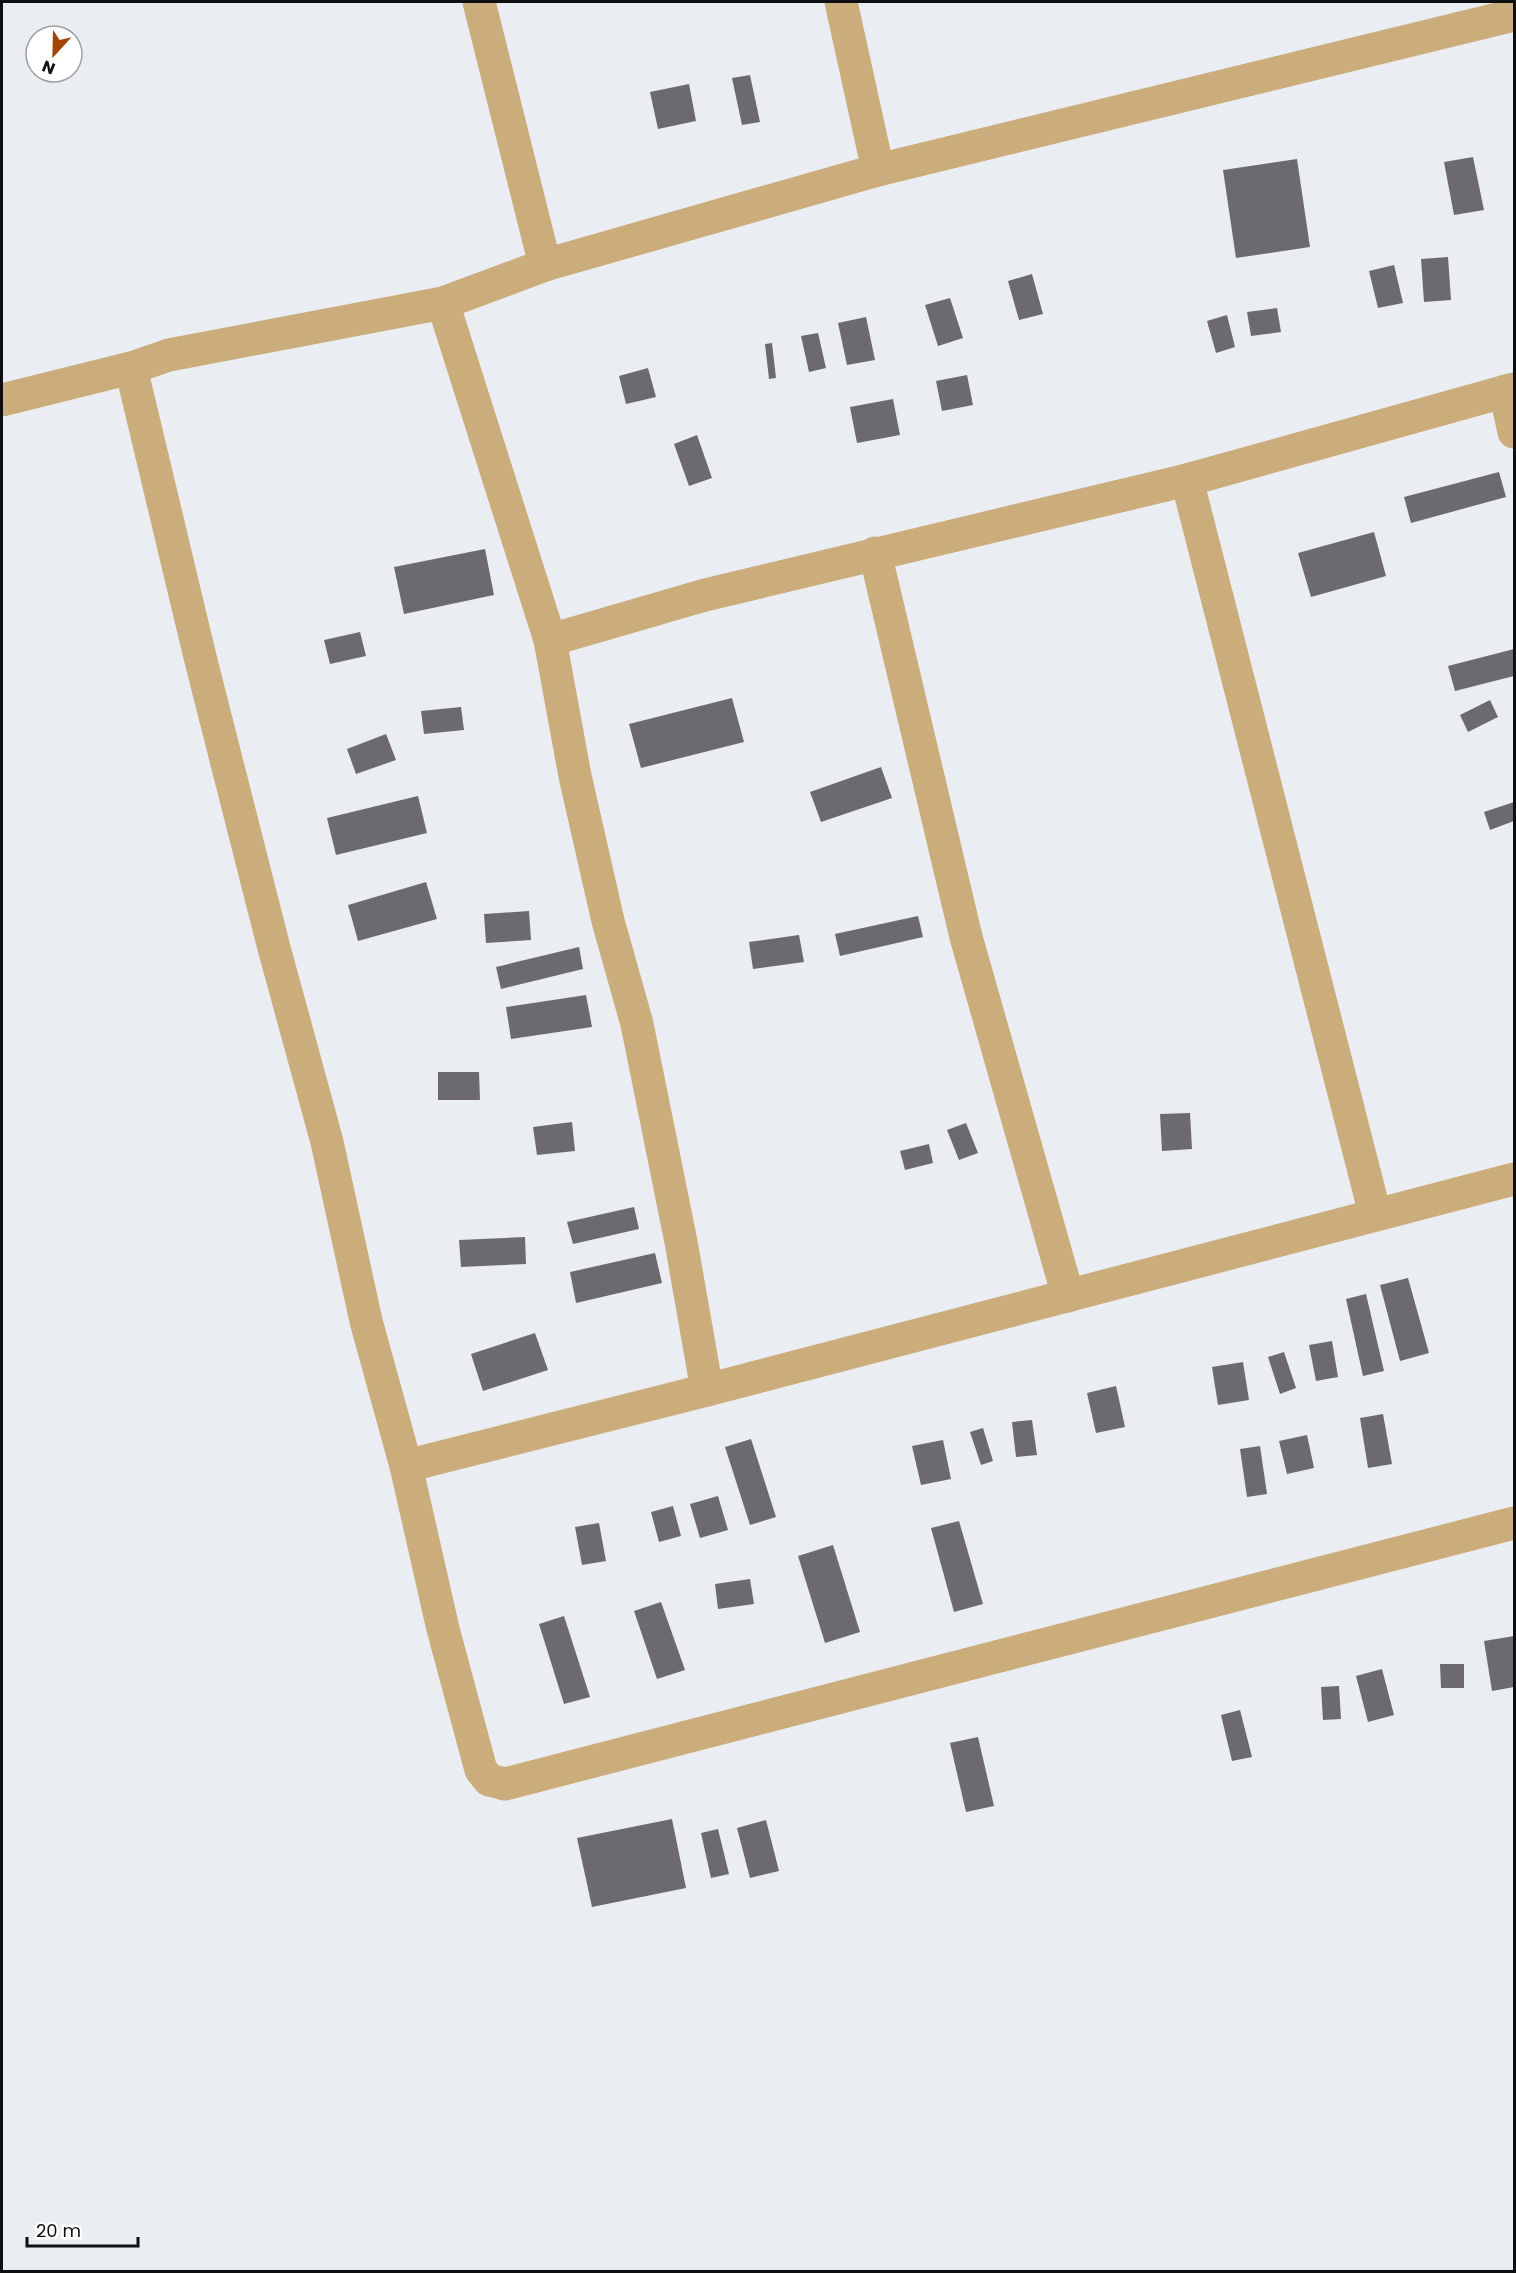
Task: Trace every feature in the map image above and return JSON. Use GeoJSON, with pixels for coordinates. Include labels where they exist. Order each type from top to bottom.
{"type":"FeatureCollection","features":[{"type":"Feature","properties":{"kind":"street"},"geometry":{"type":"LineString","coordinates":[[479,2],[545,266]]}},
{"type":"Feature","properties":{"kind":"street"},"geometry":{"type":"LineString","coordinates":[[841,2],[878,170]]}},
{"type":"Feature","properties":{"kind":"street"},"geometry":{"type":"LineString","coordinates":[[2,400],[131,368],[169,355],[443,303],[545,266],[878,170],[1515,15]]}},
{"type":"Feature","properties":{"kind":"street"},"geometry":{"type":"LineString","coordinates":[[443,303],[550,640],[575,776],[608,921],[637,1024],[681,1242],[707,1390]]}},
{"type":"Feature","properties":{"kind":"street"},"geometry":{"type":"LineString","coordinates":[[131,368],[206,680],[274,948],[327,1142],[366,1321],[406,1466],[443,1629],[481,1770],[489,1780],[505,1784],[1515,1523]]}},
{"type":"Feature","properties":{"kind":"street"},"geometry":{"type":"LineString","coordinates":[[550,640],[705,595],[1187,480],[1510,390],[1515,432]]}},
{"type":"Feature","properties":{"kind":"street"},"geometry":{"type":"LineString","coordinates":[[1187,480],[1375,1214]]}},
{"type":"Feature","properties":{"kind":"street"},"geometry":{"type":"LineString","coordinates":[[875,553],[966,937],[1068,1296]]}},
{"type":"Feature","properties":{"kind":"street"},"geometry":{"type":"LineString","coordinates":[[406,1466],[707,1390],[1515,1179]]}},
{"type":"Feature","properties":{"kind":"building"},"geometry":{"type":"Polygon","coordinates":[[[750,75],[760,122],[742,125],[732,78],[750,75]]]}},
{"type":"Feature","properties":{"kind":"building"},"geometry":{"type":"Polygon","coordinates":[[[689,84],[696,121],[658,129],[650,92],[689,84]]]}},
{"type":"Feature","properties":{"kind":"building"},"geometry":{"type":"Polygon","coordinates":[[[1473,157],[1484,210],[1454,215],[1444,162],[1473,157]]]}},
{"type":"Feature","properties":{"kind":"building"},"geometry":{"type":"Polygon","coordinates":[[[1297,159],[1310,247],[1236,258],[1223,170],[1297,159]]]}},
{"type":"Feature","properties":{"kind":"building"},"geometry":{"type":"Polygon","coordinates":[[[1448,257],[1451,300],[1424,302],[1421,259],[1448,257]]]}},
{"type":"Feature","properties":{"kind":"building"},"geometry":{"type":"Polygon","coordinates":[[[1394,265],[1403,303],[1378,308],[1369,271],[1394,265]]]}},
{"type":"Feature","properties":{"kind":"building"},"geometry":{"type":"Polygon","coordinates":[[[1032,274],[1043,314],[1019,320],[1008,281],[1032,274]]]}},
{"type":"Feature","properties":{"kind":"building"},"geometry":{"type":"Polygon","coordinates":[[[950,298],[963,338],[938,346],[925,305],[950,298]]]}},
{"type":"Feature","properties":{"kind":"building"},"geometry":{"type":"Polygon","coordinates":[[[1277,308],[1281,332],[1251,336],[1247,312],[1277,308]]]}},
{"type":"Feature","properties":{"kind":"building"},"geometry":{"type":"Polygon","coordinates":[[[1227,315],[1235,347],[1216,353],[1207,321],[1227,315]]]}},
{"type":"Feature","properties":{"kind":"building"},"geometry":{"type":"Polygon","coordinates":[[[866,317],[875,360],[847,365],[838,323],[866,317]]]}},
{"type":"Feature","properties":{"kind":"building"},"geometry":{"type":"Polygon","coordinates":[[[818,333],[826,368],[809,372],[801,336],[818,333]]]}},
{"type":"Feature","properties":{"kind":"building"},"geometry":{"type":"Polygon","coordinates":[[[772,343],[776,378],[769,379],[765,344],[772,343]]]}},
{"type":"Feature","properties":{"kind":"building"},"geometry":{"type":"Polygon","coordinates":[[[648,368],[656,397],[626,404],[619,376],[648,368]]]}},
{"type":"Feature","properties":{"kind":"building"},"geometry":{"type":"Polygon","coordinates":[[[967,375],[973,405],[942,411],[936,381],[967,375]]]}},
{"type":"Feature","properties":{"kind":"building"},"geometry":{"type":"Polygon","coordinates":[[[893,399],[900,435],[857,443],[850,407],[893,399]]]}},
{"type":"Feature","properties":{"kind":"building"},"geometry":{"type":"Polygon","coordinates":[[[697,435],[712,478],[689,486],[674,444],[697,435]]]}},
{"type":"Feature","properties":{"kind":"building"},"geometry":{"type":"Polygon","coordinates":[[[1499,472],[1506,497],[1411,523],[1404,497],[1499,472]]]}},
{"type":"Feature","properties":{"kind":"building"},"geometry":{"type":"Polygon","coordinates":[[[1374,532],[1386,576],[1311,597],[1298,553],[1374,532]]]}},
{"type":"Feature","properties":{"kind":"building"},"geometry":{"type":"Polygon","coordinates":[[[485,549],[494,595],[404,614],[394,567],[485,549]]]}},
{"type":"Feature","properties":{"kind":"building"},"geometry":{"type":"Polygon","coordinates":[[[360,632],[366,656],[330,664],[324,640],[360,632]]]}},
{"type":"Feature","properties":{"kind":"building"},"geometry":{"type":"Polygon","coordinates":[[[1514,649],[1514,676],[1455,691],[1448,666],[1514,649]]]}},
{"type":"Feature","properties":{"kind":"building"},"geometry":{"type":"Polygon","coordinates":[[[732,698],[744,742],[641,768],[629,724],[732,698]]]}},
{"type":"Feature","properties":{"kind":"building"},"geometry":{"type":"Polygon","coordinates":[[[1490,700],[1498,717],[1468,732],[1460,715],[1490,700]]]}},
{"type":"Feature","properties":{"kind":"building"},"geometry":{"type":"Polygon","coordinates":[[[461,707],[464,730],[424,734],[421,711],[461,707]]]}},
{"type":"Feature","properties":{"kind":"building"},"geometry":{"type":"Polygon","coordinates":[[[386,734],[396,760],[356,774],[347,749],[386,734]]]}},
{"type":"Feature","properties":{"kind":"building"},"geometry":{"type":"Polygon","coordinates":[[[881,767],[892,798],[821,822],[810,792],[881,767]]]}},
{"type":"Feature","properties":{"kind":"building"},"geometry":{"type":"Polygon","coordinates":[[[418,796],[427,833],[336,855],[327,818],[418,796]]]}},
{"type":"Feature","properties":{"kind":"building"},"geometry":{"type":"Polygon","coordinates":[[[1514,802],[1514,821],[1490,830],[1484,812],[1514,802]]]}},
{"type":"Feature","properties":{"kind":"building"},"geometry":{"type":"Polygon","coordinates":[[[426,882],[437,919],[358,941],[348,905],[426,882]]]}},
{"type":"Feature","properties":{"kind":"building"},"geometry":{"type":"Polygon","coordinates":[[[529,911],[531,940],[486,943],[484,914],[529,911]]]}},
{"type":"Feature","properties":{"kind":"building"},"geometry":{"type":"Polygon","coordinates":[[[918,916],[923,937],[840,956],[835,934],[918,916]]]}},
{"type":"Feature","properties":{"kind":"building"},"geometry":{"type":"Polygon","coordinates":[[[799,935],[804,962],[753,969],[749,942],[799,935]]]}},
{"type":"Feature","properties":{"kind":"building"},"geometry":{"type":"Polygon","coordinates":[[[579,947],[583,969],[501,989],[496,967],[579,947]]]}},
{"type":"Feature","properties":{"kind":"building"},"geometry":{"type":"Polygon","coordinates":[[[586,995],[592,1027],[511,1039],[506,1007],[586,995]]]}},
{"type":"Feature","properties":{"kind":"building"},"geometry":{"type":"Polygon","coordinates":[[[438,1072],[479,1072],[480,1100],[438,1100],[438,1072]]]}},
{"type":"Feature","properties":{"kind":"building"},"geometry":{"type":"Polygon","coordinates":[[[1190,1113],[1192,1149],[1162,1151],[1160,1114],[1190,1113]]]}},
{"type":"Feature","properties":{"kind":"building"},"geometry":{"type":"Polygon","coordinates":[[[572,1122],[575,1151],[537,1155],[533,1127],[572,1122]]]}},
{"type":"Feature","properties":{"kind":"building"},"geometry":{"type":"Polygon","coordinates":[[[966,1123],[978,1153],[959,1160],[947,1130],[966,1123]]]}},
{"type":"Feature","properties":{"kind":"building"},"geometry":{"type":"Polygon","coordinates":[[[929,1144],[933,1163],[905,1170],[900,1151],[929,1144]]]}},
{"type":"Feature","properties":{"kind":"building"},"geometry":{"type":"Polygon","coordinates":[[[634,1207],[639,1229],[573,1244],[567,1222],[634,1207]]]}},
{"type":"Feature","properties":{"kind":"building"},"geometry":{"type":"Polygon","coordinates":[[[525,1237],[526,1264],[461,1267],[459,1240],[525,1237]]]}},
{"type":"Feature","properties":{"kind":"building"},"geometry":{"type":"Polygon","coordinates":[[[655,1253],[662,1283],[576,1303],[570,1272],[655,1253]]]}},
{"type":"Feature","properties":{"kind":"building"},"geometry":{"type":"Polygon","coordinates":[[[1408,1278],[1429,1353],[1400,1361],[1380,1285],[1408,1278]]]}},
{"type":"Feature","properties":{"kind":"building"},"geometry":{"type":"Polygon","coordinates":[[[1366,1294],[1384,1371],[1363,1376],[1346,1299],[1366,1294]]]}},
{"type":"Feature","properties":{"kind":"building"},"geometry":{"type":"Polygon","coordinates":[[[535,1333],[548,1370],[483,1391],[471,1354],[535,1333]]]}},
{"type":"Feature","properties":{"kind":"building"},"geometry":{"type":"Polygon","coordinates":[[[1332,1341],[1338,1377],[1316,1381],[1309,1345],[1332,1341]]]}},
{"type":"Feature","properties":{"kind":"building"},"geometry":{"type":"Polygon","coordinates":[[[1284,1352],[1296,1388],[1280,1394],[1268,1357],[1284,1352]]]}},
{"type":"Feature","properties":{"kind":"building"},"geometry":{"type":"Polygon","coordinates":[[[1243,1362],[1249,1400],[1218,1405],[1212,1367],[1243,1362]]]}},
{"type":"Feature","properties":{"kind":"building"},"geometry":{"type":"Polygon","coordinates":[[[1116,1386],[1125,1427],[1096,1433],[1087,1393],[1116,1386]]]}},
{"type":"Feature","properties":{"kind":"building"},"geometry":{"type":"Polygon","coordinates":[[[1383,1414],[1392,1464],[1368,1468],[1360,1418],[1383,1414]]]}},
{"type":"Feature","properties":{"kind":"building"},"geometry":{"type":"Polygon","coordinates":[[[1032,1420],[1037,1455],[1016,1457],[1012,1422],[1032,1420]]]}},
{"type":"Feature","properties":{"kind":"building"},"geometry":{"type":"Polygon","coordinates":[[[983,1428],[993,1461],[981,1465],[970,1432],[983,1428]]]}},
{"type":"Feature","properties":{"kind":"building"},"geometry":{"type":"Polygon","coordinates":[[[1307,1435],[1314,1468],[1287,1474],[1279,1441],[1307,1435]]]}},
{"type":"Feature","properties":{"kind":"building"},"geometry":{"type":"Polygon","coordinates":[[[751,1439],[776,1517],[750,1525],[725,1447],[751,1439]]]}},
{"type":"Feature","properties":{"kind":"building"},"geometry":{"type":"Polygon","coordinates":[[[943,1440],[951,1479],[921,1485],[912,1446],[943,1440]]]}},
{"type":"Feature","properties":{"kind":"building"},"geometry":{"type":"Polygon","coordinates":[[[1260,1446],[1267,1494],[1247,1497],[1240,1449],[1260,1446]]]}},
{"type":"Feature","properties":{"kind":"building"},"geometry":{"type":"Polygon","coordinates":[[[718,1496],[728,1530],[700,1538],[690,1504],[718,1496]]]}},
{"type":"Feature","properties":{"kind":"building"},"geometry":{"type":"Polygon","coordinates":[[[673,1506],[681,1536],[659,1542],[651,1512],[673,1506]]]}},
{"type":"Feature","properties":{"kind":"building"},"geometry":{"type":"Polygon","coordinates":[[[959,1521],[983,1604],[954,1612],[931,1528],[959,1521]]]}},
{"type":"Feature","properties":{"kind":"building"},"geometry":{"type":"Polygon","coordinates":[[[599,1523],[606,1561],[582,1565],[575,1527],[599,1523]]]}},
{"type":"Feature","properties":{"kind":"building"},"geometry":{"type":"Polygon","coordinates":[[[833,1545],[860,1632],[825,1643],[798,1556],[833,1545]]]}},
{"type":"Feature","properties":{"kind":"building"},"geometry":{"type":"Polygon","coordinates":[[[750,1579],[754,1604],[718,1609],[715,1584],[750,1579]]]}},
{"type":"Feature","properties":{"kind":"building"},"geometry":{"type":"Polygon","coordinates":[[[661,1602],[685,1670],[657,1679],[634,1611],[661,1602]]]}},
{"type":"Feature","properties":{"kind":"building"},"geometry":{"type":"Polygon","coordinates":[[[564,1616],[590,1697],[564,1704],[539,1624],[564,1616]]]}},
{"type":"Feature","properties":{"kind":"building"},"geometry":{"type":"Polygon","coordinates":[[[1514,1636],[1514,1687],[1492,1691],[1484,1641],[1514,1636]]]}},
{"type":"Feature","properties":{"kind":"building"},"geometry":{"type":"Polygon","coordinates":[[[1440,1664],[1464,1664],[1464,1688],[1441,1688],[1440,1664]]]}},
{"type":"Feature","properties":{"kind":"building"},"geometry":{"type":"Polygon","coordinates":[[[1382,1669],[1394,1715],[1368,1722],[1356,1676],[1382,1669]]]}},
{"type":"Feature","properties":{"kind":"building"},"geometry":{"type":"Polygon","coordinates":[[[1339,1686],[1341,1719],[1323,1720],[1321,1687],[1339,1686]]]}},
{"type":"Feature","properties":{"kind":"building"},"geometry":{"type":"Polygon","coordinates":[[[1240,1710],[1252,1757],[1232,1761],[1221,1715],[1240,1710]]]}},
{"type":"Feature","properties":{"kind":"building"},"geometry":{"type":"Polygon","coordinates":[[[978,1737],[994,1806],[966,1812],[950,1743],[978,1737]]]}},
{"type":"Feature","properties":{"kind":"building"},"geometry":{"type":"Polygon","coordinates":[[[672,1819],[686,1888],[592,1907],[577,1838],[672,1819]]]}},
{"type":"Feature","properties":{"kind":"building"},"geometry":{"type":"Polygon","coordinates":[[[766,1820],[779,1871],[750,1878],[737,1828],[766,1820]]]}},
{"type":"Feature","properties":{"kind":"building"},"geometry":{"type":"Polygon","coordinates":[[[718,1829],[729,1874],[711,1878],[701,1833],[718,1829]]]}}]}
